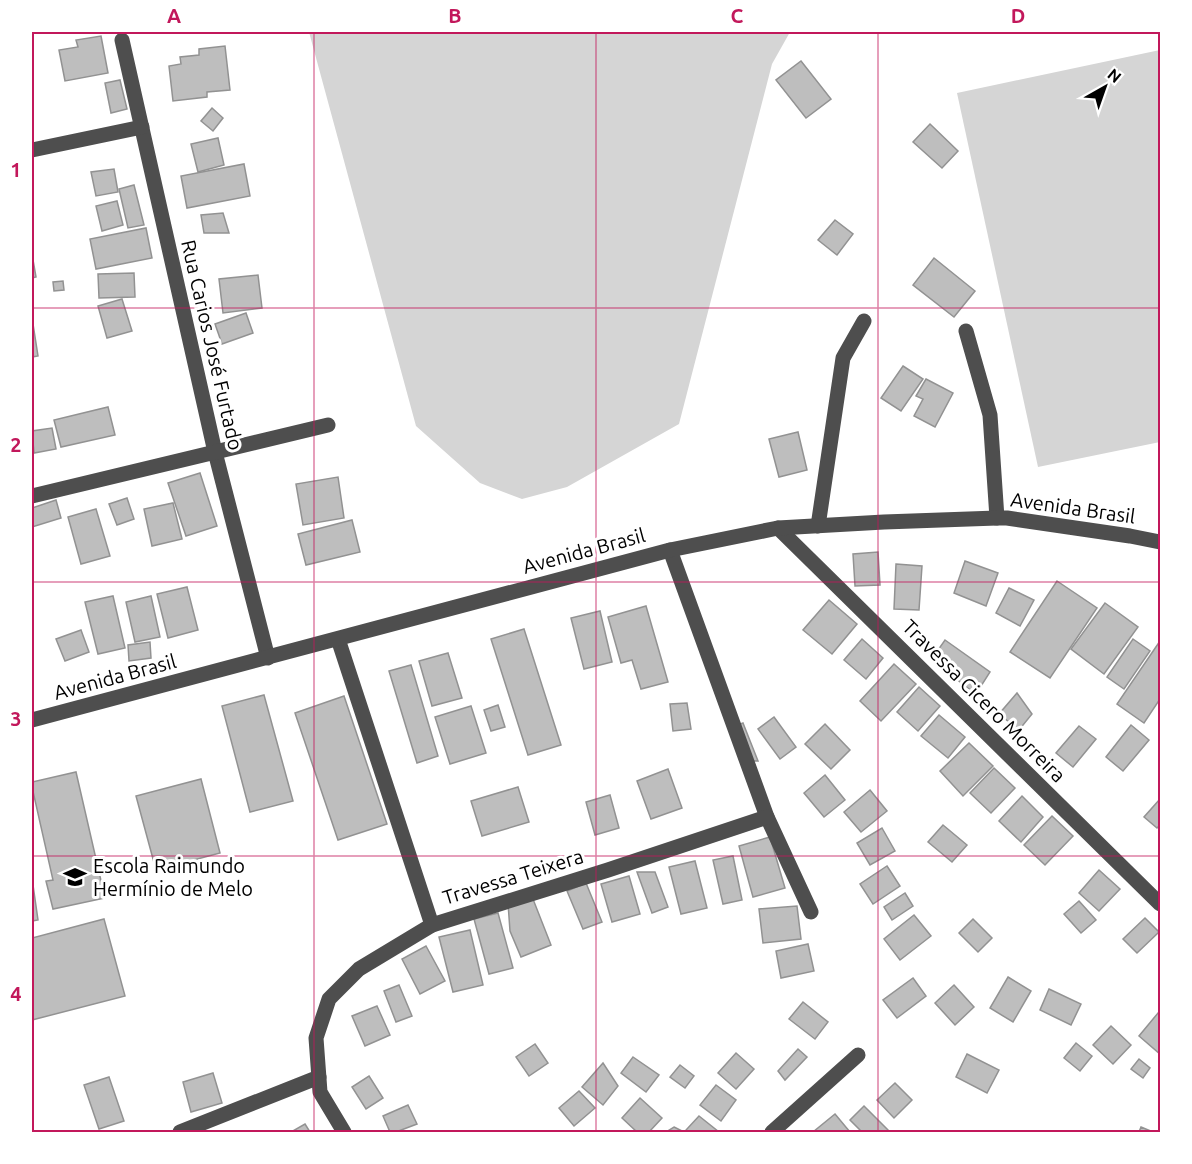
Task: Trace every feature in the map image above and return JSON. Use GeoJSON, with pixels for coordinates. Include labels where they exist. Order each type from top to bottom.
{"type":"FeatureCollection","features":[{"type":"Feature","properties":{"kind":"street","name":"Rua Carios José Furtado"},"geometry":{"type":"LineString","coordinates":[[122,40],[215,452],[268,658]]}},
{"type":"Feature","properties":{"kind":"street"},"geometry":{"type":"LineString","coordinates":[[32,150],[142,127]]}},
{"type":"Feature","properties":{"kind":"street"},"geometry":{"type":"LineString","coordinates":[[818,526],[843,358],[864,321]]}},
{"type":"Feature","properties":{"kind":"street"},"geometry":{"type":"LineString","coordinates":[[966,331],[990,415],[997,518]]}},
{"type":"Feature","properties":{"kind":"street"},"geometry":{"type":"LineString","coordinates":[[32,495],[327,425]]}},
{"type":"Feature","properties":{"kind":"street","name":"Avenida Brasil"},"geometry":{"type":"LineString","coordinates":[[32,720],[670,550],[778,528],[1007,518],[1161,542]]}},
{"type":"Feature","properties":{"kind":"street","name":"Travessa Cicero Morreira"},"geometry":{"type":"LineString","coordinates":[[778,528],[1161,904]]}},
{"type":"Feature","properties":{"kind":"street"},"geometry":{"type":"LineString","coordinates":[[670,550],[767,817],[811,912]]}},
{"type":"Feature","properties":{"kind":"street"},"geometry":{"type":"LineString","coordinates":[[338,639],[432,925]]}},
{"type":"Feature","properties":{"kind":"street","name":"Travessa Teixera"},"geometry":{"type":"LineString","coordinates":[[319,1077],[316,1038],[329,999],[359,969],[432,925],[767,817]]}},
{"type":"Feature","properties":{"kind":"street"},"geometry":{"type":"LineString","coordinates":[[772,1132],[858,1055]]}},
{"type":"Feature","properties":{"kind":"street"},"geometry":{"type":"LineString","coordinates":[[180,1132],[319,1077],[320,1092],[344,1132]]}},
{"type":"Feature","properties":{"kind":"shaded area"},"geometry":{"type":"Polygon","coordinates":[[[309,32],[790,32],[772,64],[679,424],[567,487],[522,499],[480,483],[416,426],[309,32]]]}},
{"type":"Feature","properties":{"kind":"shaded area"},"geometry":{"type":"Polygon","coordinates":[[[1160,50],[1160,442],[1038,467],[957,93],[1160,50]]]}},
{"type":"Feature","properties":{"kind":"building"},"geometry":{"type":"Polygon","coordinates":[[[101,36],[108,73],[65,81],[59,50],[78,47],[76,40],[101,36]]]}},
{"type":"Feature","properties":{"kind":"building"},"geometry":{"type":"Polygon","coordinates":[[[225,46],[230,90],[207,92],[207,97],[173,101],[169,66],[181,64],[180,57],[199,55],[199,49],[225,46]]]}},
{"type":"Feature","properties":{"kind":"building"},"geometry":{"type":"Polygon","coordinates":[[[801,61],[831,99],[806,118],[776,80],[801,61]]]}},
{"type":"Feature","properties":{"kind":"building"},"geometry":{"type":"Polygon","coordinates":[[[120,80],[127,109],[111,113],[105,83],[120,80]]]}},
{"type":"Feature","properties":{"kind":"building"},"geometry":{"type":"Polygon","coordinates":[[[212,108],[223,118],[213,131],[201,121],[212,108]]]}},
{"type":"Feature","properties":{"kind":"building"},"geometry":{"type":"Polygon","coordinates":[[[930,124],[958,151],[942,168],[913,142],[930,124]]]}},
{"type":"Feature","properties":{"kind":"building"},"geometry":{"type":"Polygon","coordinates":[[[218,138],[224,165],[198,172],[191,144],[218,138]]]}},
{"type":"Feature","properties":{"kind":"building"},"geometry":{"type":"Polygon","coordinates":[[[244,164],[250,196],[187,208],[181,176],[244,164]]]}},
{"type":"Feature","properties":{"kind":"building"},"geometry":{"type":"Polygon","coordinates":[[[114,169],[118,192],[96,196],[91,172],[114,169]]]}},
{"type":"Feature","properties":{"kind":"building"},"geometry":{"type":"Polygon","coordinates":[[[134,185],[144,225],[128,228],[119,189],[134,185]]]}},
{"type":"Feature","properties":{"kind":"building"},"geometry":{"type":"Polygon","coordinates":[[[117,201],[123,225],[102,231],[96,206],[117,201]]]}},
{"type":"Feature","properties":{"kind":"building"},"geometry":{"type":"Polygon","coordinates":[[[223,213],[229,233],[204,233],[201,215],[223,213]]]}},
{"type":"Feature","properties":{"kind":"building"},"geometry":{"type":"Polygon","coordinates":[[[835,220],[853,234],[837,255],[818,240],[835,220]]]}},
{"type":"Feature","properties":{"kind":"building"},"geometry":{"type":"Polygon","coordinates":[[[146,228],[152,258],[96,269],[90,239],[146,228]]]}},
{"type":"Feature","properties":{"kind":"building"},"geometry":{"type":"Polygon","coordinates":[[[32,254],[36,277],[32,278],[32,254]]]}},
{"type":"Feature","properties":{"kind":"building"},"geometry":{"type":"Polygon","coordinates":[[[934,258],[975,291],[954,317],[913,285],[934,258]]]}},
{"type":"Feature","properties":{"kind":"building"},"geometry":{"type":"Polygon","coordinates":[[[134,273],[135,297],[99,298],[98,274],[134,273]]]}},
{"type":"Feature","properties":{"kind":"building"},"geometry":{"type":"Polygon","coordinates":[[[258,275],[262,308],[223,313],[219,279],[258,275]]]}},
{"type":"Feature","properties":{"kind":"building"},"geometry":{"type":"Polygon","coordinates":[[[63,281],[64,290],[54,291],[53,282],[63,281]]]}},
{"type":"Feature","properties":{"kind":"building"},"geometry":{"type":"Polygon","coordinates":[[[122,299],[132,331],[107,338],[98,306],[122,299]]]}},
{"type":"Feature","properties":{"kind":"building"},"geometry":{"type":"Polygon","coordinates":[[[246,313],[253,333],[222,344],[215,324],[246,313]]]}},
{"type":"Feature","properties":{"kind":"building"},"geometry":{"type":"Polygon","coordinates":[[[32,324],[38,356],[32,357],[32,324]]]}},
{"type":"Feature","properties":{"kind":"building"},"geometry":{"type":"Polygon","coordinates":[[[903,366],[923,379],[901,411],[881,398],[903,366]]]}},
{"type":"Feature","properties":{"kind":"building"},"geometry":{"type":"Polygon","coordinates":[[[926,379],[953,393],[935,427],[914,416],[923,399],[916,396],[926,379]]]}},
{"type":"Feature","properties":{"kind":"building"},"geometry":{"type":"Polygon","coordinates":[[[108,407],[115,435],[61,447],[54,420],[108,407]]]}},
{"type":"Feature","properties":{"kind":"building"},"geometry":{"type":"Polygon","coordinates":[[[52,428],[56,449],[34,453],[32,431],[52,428]]]}},
{"type":"Feature","properties":{"kind":"building"},"geometry":{"type":"Polygon","coordinates":[[[798,432],[807,470],[779,477],[769,439],[798,432]]]}},
{"type":"Feature","properties":{"kind":"building"},"geometry":{"type":"Polygon","coordinates":[[[200,473],[217,526],[186,536],[168,483],[200,473]]]}},
{"type":"Feature","properties":{"kind":"building"},"geometry":{"type":"Polygon","coordinates":[[[338,477],[344,518],[303,525],[296,484],[338,477]]]}},
{"type":"Feature","properties":{"kind":"building"},"geometry":{"type":"Polygon","coordinates":[[[127,498],[134,519],[117,525],[109,504],[127,498]]]}},
{"type":"Feature","properties":{"kind":"building"},"geometry":{"type":"Polygon","coordinates":[[[56,500],[61,518],[32,527],[32,508],[56,500]]]}},
{"type":"Feature","properties":{"kind":"building"},"geometry":{"type":"Polygon","coordinates":[[[173,503],[182,539],[152,546],[144,509],[173,503]]]}},
{"type":"Feature","properties":{"kind":"building"},"geometry":{"type":"Polygon","coordinates":[[[96,509],[110,556],[81,564],[68,517],[96,509]]]}},
{"type":"Feature","properties":{"kind":"building"},"geometry":{"type":"Polygon","coordinates":[[[352,520],[360,552],[306,565],[298,534],[352,520]]]}},
{"type":"Feature","properties":{"kind":"building"},"geometry":{"type":"Polygon","coordinates":[[[878,552],[880,585],[855,586],[853,554],[878,552]]]}},
{"type":"Feature","properties":{"kind":"building"},"geometry":{"type":"Polygon","coordinates":[[[965,561],[998,573],[986,606],[954,593],[965,561]]]}},
{"type":"Feature","properties":{"kind":"building"},"geometry":{"type":"Polygon","coordinates":[[[896,564],[922,566],[919,610],[894,609],[896,564]]]}},
{"type":"Feature","properties":{"kind":"building"},"geometry":{"type":"Polygon","coordinates":[[[1057,581],[1097,608],[1050,678],[1010,652],[1057,581]]]}},
{"type":"Feature","properties":{"kind":"building"},"geometry":{"type":"Polygon","coordinates":[[[187,587],[198,630],[168,638],[157,594],[187,587]]]}},
{"type":"Feature","properties":{"kind":"building"},"geometry":{"type":"Polygon","coordinates":[[[1009,588],[1034,600],[1020,626],[996,613],[1009,588]]]}},
{"type":"Feature","properties":{"kind":"building"},"geometry":{"type":"Polygon","coordinates":[[[113,596],[125,648],[98,654],[85,602],[113,596]]]}},
{"type":"Feature","properties":{"kind":"building"},"geometry":{"type":"Polygon","coordinates":[[[151,596],[160,637],[135,642],[126,602],[151,596]]]}},
{"type":"Feature","properties":{"kind":"building"},"geometry":{"type":"Polygon","coordinates":[[[829,600],[857,624],[832,654],[803,630],[829,600]]]}},
{"type":"Feature","properties":{"kind":"building"},"geometry":{"type":"Polygon","coordinates":[[[1105,603],[1138,627],[1104,674],[1071,649],[1105,603]]]}},
{"type":"Feature","properties":{"kind":"building"},"geometry":{"type":"Polygon","coordinates":[[[646,606],[668,682],[641,689],[632,660],[621,663],[608,617],[646,606]]]}},
{"type":"Feature","properties":{"kind":"building"},"geometry":{"type":"Polygon","coordinates":[[[600,611],[612,662],[584,669],[571,618],[600,611]]]}},
{"type":"Feature","properties":{"kind":"building"},"geometry":{"type":"Polygon","coordinates":[[[524,629],[561,745],[528,755],[491,639],[524,629]]]}},
{"type":"Feature","properties":{"kind":"building"},"geometry":{"type":"Polygon","coordinates":[[[81,630],[89,652],[65,661],[56,639],[81,630]]]}},
{"type":"Feature","properties":{"kind":"building"},"geometry":{"type":"Polygon","coordinates":[[[862,639],[883,658],[866,679],[844,660],[862,639]]]}},
{"type":"Feature","properties":{"kind":"building"},"geometry":{"type":"Polygon","coordinates":[[[1133,639],[1150,651],[1124,689],[1107,677],[1133,639]]]}},
{"type":"Feature","properties":{"kind":"building"},"geometry":{"type":"Polygon","coordinates":[[[945,640],[990,672],[976,694],[931,660],[945,640]]]}},
{"type":"Feature","properties":{"kind":"building"},"geometry":{"type":"Polygon","coordinates":[[[1160,641],[1160,699],[1144,723],[1117,704],[1160,641]]]}},
{"type":"Feature","properties":{"kind":"building"},"geometry":{"type":"Polygon","coordinates":[[[150,642],[151,658],[129,661],[128,645],[150,642]]]}},
{"type":"Feature","properties":{"kind":"building"},"geometry":{"type":"Polygon","coordinates":[[[448,653],[462,698],[432,706],[419,661],[448,653]]]}},
{"type":"Feature","properties":{"kind":"building"},"geometry":{"type":"Polygon","coordinates":[[[894,664],[916,684],[881,721],[860,701],[894,664]]]}},
{"type":"Feature","properties":{"kind":"building"},"geometry":{"type":"Polygon","coordinates":[[[411,665],[438,756],[417,763],[389,671],[411,665]]]}},
{"type":"Feature","properties":{"kind":"building"},"geometry":{"type":"Polygon","coordinates":[[[919,687],[940,706],[918,731],[897,712],[919,687]]]}},
{"type":"Feature","properties":{"kind":"building"},"geometry":{"type":"Polygon","coordinates":[[[1017,693],[1032,714],[1019,730],[999,714],[1017,693]]]}},
{"type":"Feature","properties":{"kind":"building"},"geometry":{"type":"Polygon","coordinates":[[[264,695],[293,801],[250,812],[222,706],[264,695]]]}},
{"type":"Feature","properties":{"kind":"building"},"geometry":{"type":"Polygon","coordinates":[[[344,696],[387,824],[338,840],[295,713],[344,696]]]}},
{"type":"Feature","properties":{"kind":"building"},"geometry":{"type":"Polygon","coordinates":[[[687,703],[691,729],[673,731],[670,704],[687,703]]]}},
{"type":"Feature","properties":{"kind":"building"},"geometry":{"type":"Polygon","coordinates":[[[498,705],[505,727],[491,731],[484,710],[498,705]]]}},
{"type":"Feature","properties":{"kind":"building"},"geometry":{"type":"Polygon","coordinates":[[[471,706],[486,753],[450,764],[435,717],[471,706]]]}},
{"type":"Feature","properties":{"kind":"building"},"geometry":{"type":"Polygon","coordinates":[[[939,715],[965,737],[948,758],[921,736],[939,715]]]}},
{"type":"Feature","properties":{"kind":"building"},"geometry":{"type":"Polygon","coordinates":[[[774,717],[796,747],[780,759],[758,729],[774,717]]]}},
{"type":"Feature","properties":{"kind":"building"},"geometry":{"type":"Polygon","coordinates":[[[743,723],[758,761],[748,761],[735,726],[743,723]]]}},
{"type":"Feature","properties":{"kind":"building"},"geometry":{"type":"Polygon","coordinates":[[[825,724],[850,750],[831,769],[805,744],[825,724]]]}},
{"type":"Feature","properties":{"kind":"building"},"geometry":{"type":"Polygon","coordinates":[[[1131,725],[1149,740],[1123,771],[1106,757],[1131,725]]]}},
{"type":"Feature","properties":{"kind":"building"},"geometry":{"type":"Polygon","coordinates":[[[1079,726],[1096,739],[1073,767],[1056,753],[1079,726]]]}},
{"type":"Feature","properties":{"kind":"building"},"geometry":{"type":"Polygon","coordinates":[[[969,743],[993,766],[963,796],[940,771],[969,743]]]}},
{"type":"Feature","properties":{"kind":"building"},"geometry":{"type":"Polygon","coordinates":[[[994,768],[1015,788],[991,813],[970,793],[994,768]]]}},
{"type":"Feature","properties":{"kind":"building"},"geometry":{"type":"Polygon","coordinates":[[[668,769],[682,808],[651,819],[637,781],[668,769]]]}},
{"type":"Feature","properties":{"kind":"building"},"geometry":{"type":"Polygon","coordinates":[[[76,772],[105,898],[53,909],[46,881],[53,880],[32,782],[76,772]]]}},
{"type":"Feature","properties":{"kind":"building"},"geometry":{"type":"Polygon","coordinates":[[[825,775],[845,800],[824,817],[804,793],[825,775]]]}},
{"type":"Feature","properties":{"kind":"building"},"geometry":{"type":"Polygon","coordinates":[[[201,779],[220,853],[156,870],[136,796],[201,779]]]}},
{"type":"Feature","properties":{"kind":"building"},"geometry":{"type":"Polygon","coordinates":[[[518,787],[529,822],[482,836],[471,801],[518,787]]]}},
{"type":"Feature","properties":{"kind":"building"},"geometry":{"type":"Polygon","coordinates":[[[870,790],[887,811],[861,832],[844,812],[870,790]]]}},
{"type":"Feature","properties":{"kind":"building"},"geometry":{"type":"Polygon","coordinates":[[[610,795],[619,828],[595,835],[586,802],[610,795]]]}},
{"type":"Feature","properties":{"kind":"building"},"geometry":{"type":"Polygon","coordinates":[[[1022,796],[1043,817],[1021,842],[999,821],[1022,796]]]}},
{"type":"Feature","properties":{"kind":"building"},"geometry":{"type":"Polygon","coordinates":[[[1160,799],[1160,825],[1157,828],[1144,817],[1160,799]]]}},
{"type":"Feature","properties":{"kind":"building"},"geometry":{"type":"Polygon","coordinates":[[[1052,816],[1073,836],[1045,865],[1024,845],[1052,816]]]}},
{"type":"Feature","properties":{"kind":"building"},"geometry":{"type":"Polygon","coordinates":[[[943,825],[967,845],[952,862],[928,842],[943,825]]]}},
{"type":"Feature","properties":{"kind":"building"},"geometry":{"type":"Polygon","coordinates":[[[882,828],[895,851],[870,865],[857,843],[882,828]]]}},
{"type":"Feature","properties":{"kind":"building"},"geometry":{"type":"Polygon","coordinates":[[[770,837],[785,888],[753,897],[739,846],[770,837]]]}},
{"type":"Feature","properties":{"kind":"building"},"geometry":{"type":"Polygon","coordinates":[[[733,856],[742,900],[723,904],[713,860],[733,856]]]}},
{"type":"Feature","properties":{"kind":"building"},"geometry":{"type":"Polygon","coordinates":[[[695,861],[707,908],[681,914],[669,867],[695,861]]]}},
{"type":"Feature","properties":{"kind":"building"},"geometry":{"type":"Polygon","coordinates":[[[887,866],[900,886],[873,904],[860,884],[887,866]]]}},
{"type":"Feature","properties":{"kind":"building"},"geometry":{"type":"Polygon","coordinates":[[[1099,870],[1120,889],[1099,911],[1079,893],[1099,870]]]}},
{"type":"Feature","properties":{"kind":"building"},"geometry":{"type":"Polygon","coordinates":[[[637,872],[655,872],[668,907],[652,913],[637,872]]]}},
{"type":"Feature","properties":{"kind":"building"},"geometry":{"type":"Polygon","coordinates":[[[629,876],[640,914],[612,922],[601,884],[629,876]]]}},
{"type":"Feature","properties":{"kind":"building"},"geometry":{"type":"Polygon","coordinates":[[[32,878],[38,920],[32,921],[32,878]]]}},
{"type":"Feature","properties":{"kind":"building"},"geometry":{"type":"Polygon","coordinates":[[[586,883],[602,922],[583,929],[567,891],[586,883]]]}},
{"type":"Feature","properties":{"kind":"building"},"geometry":{"type":"Polygon","coordinates":[[[905,893],[913,906],[892,920],[884,907],[905,893]]]}},
{"type":"Feature","properties":{"kind":"building"},"geometry":{"type":"Polygon","coordinates":[[[531,894],[551,945],[521,957],[510,931],[508,903],[531,894]]]}},
{"type":"Feature","properties":{"kind":"building"},"geometry":{"type":"Polygon","coordinates":[[[1079,901],[1096,920],[1081,933],[1064,914],[1079,901]]]}},
{"type":"Feature","properties":{"kind":"building"},"geometry":{"type":"Polygon","coordinates":[[[797,906],[801,939],[763,943],[759,909],[797,906]]]}},
{"type":"Feature","properties":{"kind":"building"},"geometry":{"type":"Polygon","coordinates":[[[498,913],[513,968],[489,974],[474,919],[498,913]]]}},
{"type":"Feature","properties":{"kind":"building"},"geometry":{"type":"Polygon","coordinates":[[[914,915],[931,936],[900,960],[884,939],[914,915]]]}},
{"type":"Feature","properties":{"kind":"building"},"geometry":{"type":"Polygon","coordinates":[[[1145,918],[1159,932],[1137,953],[1123,939],[1145,918]]]}},
{"type":"Feature","properties":{"kind":"building"},"geometry":{"type":"Polygon","coordinates":[[[104,919],[125,996],[32,1020],[32,938],[104,919]]]}},
{"type":"Feature","properties":{"kind":"building"},"geometry":{"type":"Polygon","coordinates":[[[973,919],[992,938],[978,952],[959,933],[973,919]]]}},
{"type":"Feature","properties":{"kind":"building"},"geometry":{"type":"Polygon","coordinates":[[[470,930],[483,985],[453,992],[439,937],[470,930]]]}},
{"type":"Feature","properties":{"kind":"building"},"geometry":{"type":"Polygon","coordinates":[[[808,944],[814,971],[781,978],[776,951],[808,944]]]}},
{"type":"Feature","properties":{"kind":"building"},"geometry":{"type":"Polygon","coordinates":[[[426,946],[445,981],[420,994],[402,959],[426,946]]]}},
{"type":"Feature","properties":{"kind":"building"},"geometry":{"type":"Polygon","coordinates":[[[1008,977],[1031,991],[1013,1022],[990,1008],[1008,977]]]}},
{"type":"Feature","properties":{"kind":"building"},"geometry":{"type":"Polygon","coordinates":[[[913,978],[926,996],[897,1018],[883,1000],[913,978]]]}},
{"type":"Feature","properties":{"kind":"building"},"geometry":{"type":"Polygon","coordinates":[[[399,985],[412,1016],[396,1022],[384,991],[399,985]]]}},
{"type":"Feature","properties":{"kind":"building"},"geometry":{"type":"Polygon","coordinates":[[[954,985],[974,1007],[955,1025],[935,1003],[954,985]]]}},
{"type":"Feature","properties":{"kind":"building"},"geometry":{"type":"Polygon","coordinates":[[[1049,989],[1081,1004],[1071,1025],[1040,1010],[1049,989]]]}},
{"type":"Feature","properties":{"kind":"building"},"geometry":{"type":"Polygon","coordinates":[[[803,1002],[828,1022],[815,1039],[789,1019],[803,1002]]]}},
{"type":"Feature","properties":{"kind":"building"},"geometry":{"type":"Polygon","coordinates":[[[377,1006],[390,1035],[365,1046],[352,1016],[377,1006]]]}},
{"type":"Feature","properties":{"kind":"building"},"geometry":{"type":"Polygon","coordinates":[[[1158,1013],[1160,1015],[1160,1054],[1139,1036],[1158,1013]]]}},
{"type":"Feature","properties":{"kind":"building"},"geometry":{"type":"Polygon","coordinates":[[[1111,1026],[1131,1045],[1113,1064],[1093,1045],[1111,1026]]]}},
{"type":"Feature","properties":{"kind":"building"},"geometry":{"type":"Polygon","coordinates":[[[1076,1043],[1092,1056],[1080,1071],[1064,1058],[1076,1043]]]}},
{"type":"Feature","properties":{"kind":"building"},"geometry":{"type":"Polygon","coordinates":[[[535,1044],[548,1063],[529,1076],[516,1057],[535,1044]]]}},
{"type":"Feature","properties":{"kind":"building"},"geometry":{"type":"Polygon","coordinates":[[[798,1049],[807,1057],[785,1080],[778,1071],[798,1049]]]}},
{"type":"Feature","properties":{"kind":"building"},"geometry":{"type":"Polygon","coordinates":[[[736,1053],[754,1069],[736,1089],[718,1073],[736,1053]]]}},
{"type":"Feature","properties":{"kind":"building"},"geometry":{"type":"Polygon","coordinates":[[[967,1054],[999,1070],[987,1093],[956,1077],[967,1054]]]}},
{"type":"Feature","properties":{"kind":"building"},"geometry":{"type":"Polygon","coordinates":[[[633,1057],[659,1075],[646,1092],[621,1073],[633,1057]]]}},
{"type":"Feature","properties":{"kind":"building"},"geometry":{"type":"Polygon","coordinates":[[[1139,1059],[1150,1068],[1143,1078],[1131,1069],[1139,1059]]]}},
{"type":"Feature","properties":{"kind":"building"},"geometry":{"type":"Polygon","coordinates":[[[603,1063],[618,1086],[603,1105],[582,1087],[603,1063]]]}},
{"type":"Feature","properties":{"kind":"building"},"geometry":{"type":"Polygon","coordinates":[[[680,1065],[694,1076],[685,1088],[670,1077],[680,1065]]]}},
{"type":"Feature","properties":{"kind":"building"},"geometry":{"type":"Polygon","coordinates":[[[213,1073],[222,1103],[191,1112],[183,1082],[213,1073]]]}},
{"type":"Feature","properties":{"kind":"building"},"geometry":{"type":"Polygon","coordinates":[[[369,1076],[383,1098],[366,1109],[352,1087],[369,1076]]]}},
{"type":"Feature","properties":{"kind":"building"},"geometry":{"type":"Polygon","coordinates":[[[109,1077],[124,1121],[99,1129],[84,1085],[109,1077]]]}},
{"type":"Feature","properties":{"kind":"building"},"geometry":{"type":"Polygon","coordinates":[[[895,1083],[912,1100],[894,1118],[877,1100],[895,1083]]]}},
{"type":"Feature","properties":{"kind":"building"},"geometry":{"type":"Polygon","coordinates":[[[716,1085],[736,1100],[721,1121],[700,1105],[716,1085]]]}},
{"type":"Feature","properties":{"kind":"building"},"geometry":{"type":"Polygon","coordinates":[[[579,1091],[595,1108],[574,1126],[559,1108],[579,1091]]]}},
{"type":"Feature","properties":{"kind":"building"},"geometry":{"type":"Polygon","coordinates":[[[640,1098],[662,1118],[649,1132],[637,1132],[622,1118],[640,1098]]]}},
{"type":"Feature","properties":{"kind":"building"},"geometry":{"type":"Polygon","coordinates":[[[408,1105],[417,1124],[390,1132],[383,1116],[408,1105]]]}},
{"type":"Feature","properties":{"kind":"building"},"geometry":{"type":"Polygon","coordinates":[[[864,1106],[888,1130],[886,1132],[862,1132],[850,1120],[864,1106]]]}},
{"type":"Feature","properties":{"kind":"building"},"geometry":{"type":"Polygon","coordinates":[[[835,1114],[850,1132],[813,1132],[835,1114]]]}},
{"type":"Feature","properties":{"kind":"building"},"geometry":{"type":"Polygon","coordinates":[[[699,1116],[719,1132],[689,1132],[686,1130],[699,1116]]]}},
{"type":"Feature","properties":{"kind":"building"},"geometry":{"type":"Polygon","coordinates":[[[305,1124],[310,1132],[291,1132],[305,1124]]]}},
{"type":"Feature","properties":{"kind":"building"},"geometry":{"type":"Polygon","coordinates":[[[674,1127],[684,1132],[666,1132],[674,1127]]]}},
{"type":"Feature","properties":{"kind":"building"},"geometry":{"type":"Polygon","coordinates":[[[1141,1127],[1153,1132],[1139,1132],[1141,1127]]]}},
{"type":"Feature","properties":{"kind":"place","name":"Escola Raimundo Hermínio de Melo"},"geometry":{"type":"Point","coordinates":[75,877]}}]}
